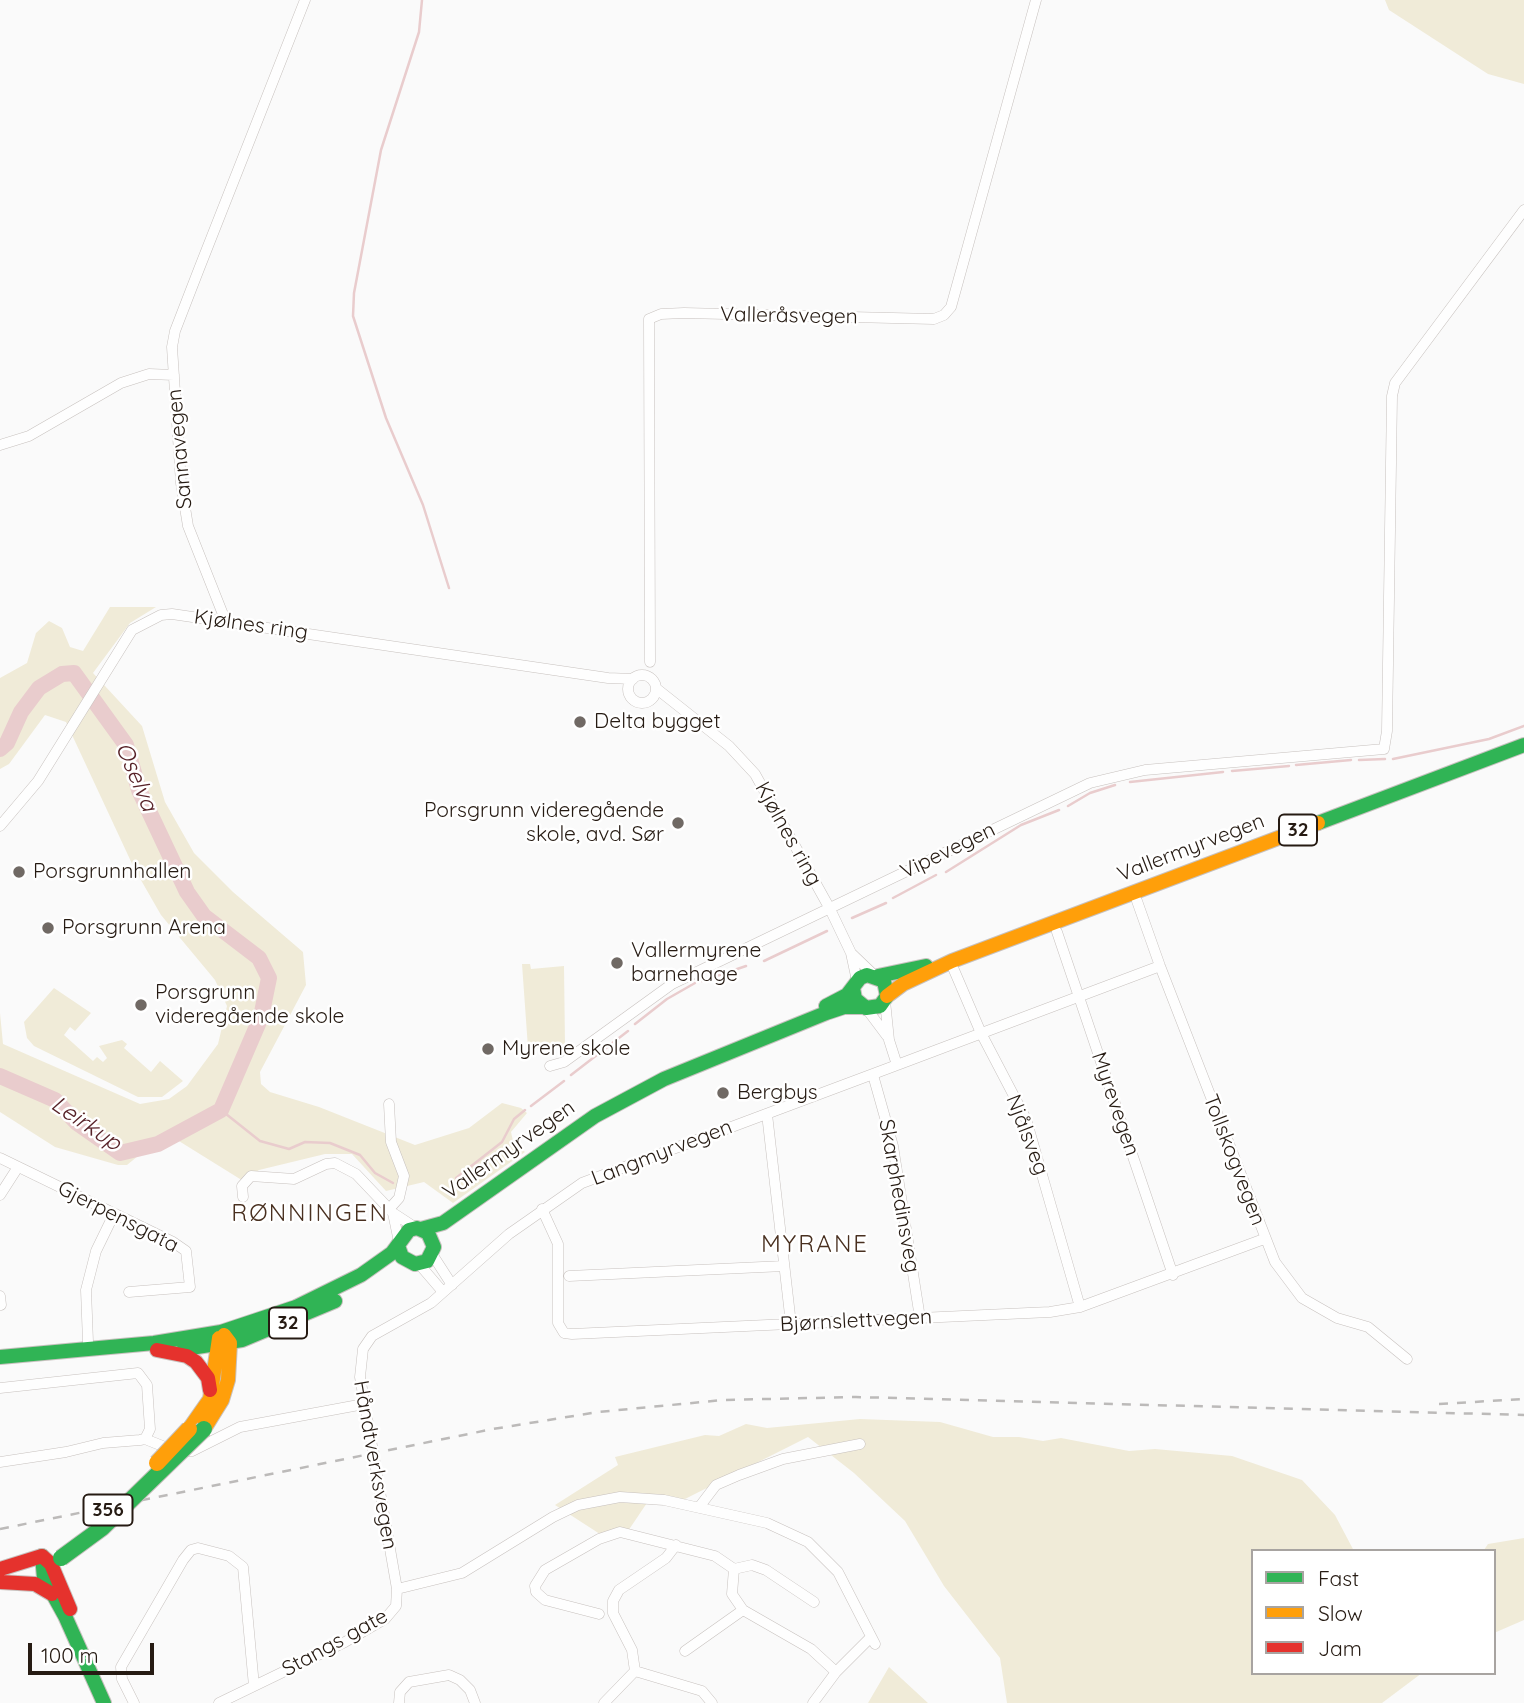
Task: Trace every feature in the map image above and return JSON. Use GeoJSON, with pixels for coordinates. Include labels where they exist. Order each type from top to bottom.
{"type":"FeatureCollection","features":[{"type":"Feature","properties":{"kind":"main road","name":"Vallermyrvegen"},"geometry":{"type":"LineString","coordinates":[[886,998],[903,984],[1524,745]]}},
{"type":"Feature","properties":{"kind":"main road","name":"Vallermyrvegen"},"geometry":{"type":"LineString","coordinates":[[876,976],[953,965]]}},
{"type":"Feature","properties":{"kind":"main road","name":"32"},"geometry":{"type":"LineString","coordinates":[[855,984],[863,976],[876,976]]}},
{"type":"Feature","properties":{"kind":"main road"},"geometry":{"type":"LineString","coordinates":[[876,976],[886,984],[886,998]]}},
{"type":"Feature","properties":{"kind":"main road","name":"Vallermyrvegen"},"geometry":{"type":"LineString","coordinates":[[419,1229],[443,1223],[595,1116],[752,1036],[832,1004],[855,984]]}},
{"type":"Feature","properties":{"kind":"main road"},"geometry":{"type":"LineString","coordinates":[[855,984],[855,999],[864,1008]]}},
{"type":"Feature","properties":{"kind":"main road","name":"32"},"geometry":{"type":"LineString","coordinates":[[864,1008],[877,1008],[886,998]]}},
{"type":"Feature","properties":{"kind":"main road","name":"Vallermyrvegen"},"geometry":{"type":"LineString","coordinates":[[712,1058],[835,1009],[864,1008]]}},
{"type":"Feature","properties":{"kind":"main road","name":"Vallermyrvegen"},"geometry":{"type":"LineString","coordinates":[[95,1345],[122,1352],[157,1350],[222,1340],[311,1313],[382,1272],[423,1257],[458,1220],[599,1121],[621,1102]]}},
{"type":"Feature","properties":{"kind":"main road","name":"32"},"geometry":{"type":"LineString","coordinates":[[398,1244],[405,1232],[419,1229]]}},
{"type":"Feature","properties":{"kind":"main road"},"geometry":{"type":"LineString","coordinates":[[398,1244],[402,1257],[423,1257],[430,1235],[419,1229]]}},
{"type":"Feature","properties":{"kind":"main road","name":"Vallermyrvegen"},"geometry":{"type":"LineString","coordinates":[[0,1357],[95,1345],[222,1340],[315,1299],[376,1265],[398,1244]]}},
{"type":"Feature","properties":{"kind":"main road","name":"356"},"geometry":{"type":"LineString","coordinates":[[197,1429],[210,1399],[222,1340]]}},
{"type":"Feature","properties":{"kind":"main road","name":"356"},"geometry":{"type":"LineString","coordinates":[[50,1559],[111,1520],[197,1429],[225,1392],[222,1340]]}},
{"type":"Feature","properties":{"kind":"main road","name":"32"},"geometry":{"type":"LineString","coordinates":[[157,1350],[187,1356],[200,1364],[208,1377],[210,1399]]}},
{"type":"Feature","properties":{"kind":"main road"},"geometry":{"type":"LineString","coordinates":[[0,1569],[50,1559]]}},
{"type":"Feature","properties":{"kind":"main road"},"geometry":{"type":"LineString","coordinates":[[0,1582],[50,1559]]}},
{"type":"Feature","properties":{"kind":"main road"},"geometry":{"type":"LineString","coordinates":[[50,1559],[52,1594],[104,1703]]}},
{"type":"Feature","properties":{"kind":"main road"},"geometry":{"type":"LineString","coordinates":[[50,1559],[92,1663],[93,1678]]}},
{"type":"Feature","properties":{"kind":"main road"},"geometry":{"type":"LineString","coordinates":[[0,1582],[28,1582],[52,1594]]}},
{"type":"Feature","properties":{"kind":"street"},"geometry":{"type":"LineString","coordinates":[[174,375],[175,331],[305,0]]}},
{"type":"Feature","properties":{"kind":"street","name":"Valleråsvegen"},"geometry":{"type":"LineString","coordinates":[[650,662],[649,319],[661,314],[684,313],[934,319],[944,316],[951,307],[1036,0]]}},
{"type":"Feature","properties":{"kind":"street","name":"Vipevegen"},"geometry":{"type":"LineString","coordinates":[[550,1066],[564,1062],[672,984],[1076,788],[1121,773],[1384,749],[1387,731],[1392,396],[1395,383],[1524,210]]}},
{"type":"Feature","properties":{"kind":"street","name":"Sannavegen"},"geometry":{"type":"LineString","coordinates":[[0,445],[29,436],[121,383],[149,374],[174,375],[188,526],[226,622]]}},
{"type":"Feature","properties":{"kind":"street","name":"Kjølnes ring"},"geometry":{"type":"LineString","coordinates":[[0,826],[38,781],[125,640],[149,619],[172,614],[608,678],[633,679]]}},
{"type":"Feature","properties":{"kind":"street"},"geometry":{"type":"LineString","coordinates":[[608,678],[629,695],[639,702],[651,700],[657,689],[648,676],[633,679],[628,689],[629,695]]}},
{"type":"Feature","properties":{"kind":"street","name":"Kjølnes ring"},"geometry":{"type":"LineString","coordinates":[[657,689],[729,746],[755,774],[830,909],[851,953],[855,984]]}},
{"type":"Feature","properties":{"kind":"street","name":"Kjølnes ring"},"geometry":{"type":"LineString","coordinates":[[651,700],[673,704]]}},
{"type":"Feature","properties":{"kind":"street","name":"Tollskogvegen"},"geometry":{"type":"LineString","coordinates":[[1137,901],[1275,1262],[1302,1298],[1337,1318],[1368,1327],[1407,1359]]}},
{"type":"Feature","properties":{"kind":"street","name":"Myrevegen"},"geometry":{"type":"LineString","coordinates":[[1057,932],[1173,1275]]}},
{"type":"Feature","properties":{"kind":"street","name":"Kjølnes ring"},"geometry":{"type":"LineString","coordinates":[[851,953],[876,976]]}},
{"type":"Feature","properties":{"kind":"street","name":"Njålsveg"},"geometry":{"type":"LineString","coordinates":[[953,965],[981,1033],[1026,1119],[1080,1307]]}},
{"type":"Feature","properties":{"kind":"street","name":"Langmyrvegen"},"geometry":{"type":"LineString","coordinates":[[366,1343],[380,1330],[418,1310],[443,1292],[497,1243],[582,1183],[1160,966]]}},
{"type":"Feature","properties":{"kind":"street"},"geometry":{"type":"LineString","coordinates":[[886,998],[889,1040],[897,1065]]}},
{"type":"Feature","properties":{"kind":"street"},"geometry":{"type":"LineString","coordinates":[[864,1008],[889,1040]]}},
{"type":"Feature","properties":{"kind":"street","name":"Skarphedinsveg"},"geometry":{"type":"LineString","coordinates":[[873,1075],[893,1146],[920,1318]]}},
{"type":"Feature","properties":{"kind":"street"},"geometry":{"type":"LineString","coordinates":[[389,1104],[391,1142],[404,1176],[399,1198],[391,1211],[398,1244]]}},
{"type":"Feature","properties":{"kind":"street"},"geometry":{"type":"LineString","coordinates":[[767,1114],[791,1324]]}},
{"type":"Feature","properties":{"kind":"street","name":"Gjerpensgata"},"geometry":{"type":"LineString","coordinates":[[0,1158],[182,1247],[188,1259],[190,1287],[129,1292]]}},
{"type":"Feature","properties":{"kind":"street"},"geometry":{"type":"LineString","coordinates":[[243,1197],[243,1186],[251,1175],[262,1174],[288,1180],[326,1164],[335,1163],[356,1174],[391,1211],[419,1229]]}},
{"type":"Feature","properties":{"kind":"street"},"geometry":{"type":"LineString","coordinates":[[0,1195],[18,1167]]}},
{"type":"Feature","properties":{"kind":"street","name":"Bjørnslettvegen"},"geometry":{"type":"LineString","coordinates":[[542,1209],[558,1244],[558,1323],[564,1333],[920,1318],[1080,1307],[1265,1239]]}},
{"type":"Feature","properties":{"kind":"street"},"geometry":{"type":"LineString","coordinates":[[95,1345],[86,1290],[96,1251],[114,1214]]}},
{"type":"Feature","properties":{"kind":"street"},"geometry":{"type":"LineString","coordinates":[[423,1257],[452,1285]]}},
{"type":"Feature","properties":{"kind":"street"},"geometry":{"type":"LineString","coordinates":[[423,1257],[443,1292]]}},
{"type":"Feature","properties":{"kind":"street"},"geometry":{"type":"LineString","coordinates":[[569,1276],[784,1266]]}},
{"type":"Feature","properties":{"kind":"street"},"geometry":{"type":"LineString","coordinates":[[0,1296],[1,1305]]}},
{"type":"Feature","properties":{"kind":"street","name":"Håndtverksvegen"},"geometry":{"type":"LineString","coordinates":[[366,1343],[359,1365],[397,1589]]}},
{"type":"Feature","properties":{"kind":"street"},"geometry":{"type":"LineString","coordinates":[[0,1388],[138,1373],[145,1380],[147,1390],[150,1429],[145,1439]]}},
{"type":"Feature","properties":{"kind":"street"},"geometry":{"type":"LineString","coordinates":[[0,1462],[103,1443],[145,1439],[175,1451],[192,1451],[240,1427],[364,1404]]}},
{"type":"Feature","properties":{"kind":"street"},"geometry":{"type":"LineString","coordinates":[[699,1506],[716,1485],[739,1475],[783,1460],[860,1444]]}},
{"type":"Feature","properties":{"kind":"street"},"geometry":{"type":"LineString","coordinates":[[397,1589],[462,1573],[553,1517],[588,1502],[633,1497],[699,1506],[767,1523],[813,1547],[838,1572],[873,1641],[836,1672],[813,1703]]}},
{"type":"Feature","properties":{"kind":"street"},"geometry":{"type":"LineString","coordinates":[[599,1614],[545,1600],[536,1592],[537,1579],[558,1562],[620,1532],[715,1556],[734,1569],[752,1565],[766,1570],[814,1602]]}},
{"type":"Feature","properties":{"kind":"street"},"geometry":{"type":"LineString","coordinates":[[635,1671],[632,1650],[613,1613],[613,1601],[619,1590],[666,1558],[676,1545]]}},
{"type":"Feature","properties":{"kind":"street"},"geometry":{"type":"LineString","coordinates":[[134,1703],[122,1679],[121,1667],[183,1560],[191,1550],[198,1548],[229,1556],[243,1567],[254,1686]]}},
{"type":"Feature","properties":{"kind":"street"},"geometry":{"type":"LineString","coordinates":[[734,1569],[732,1594],[743,1610],[811,1649],[836,1672]]}},
{"type":"Feature","properties":{"kind":"street","name":"Stangs gate"},"geometry":{"type":"LineString","coordinates":[[219,1703],[385,1619],[396,1606],[397,1589]]}},
{"type":"Feature","properties":{"kind":"street"},"geometry":{"type":"LineString","coordinates":[[685,1651],[743,1610]]}},
{"type":"Feature","properties":{"kind":"street"},"geometry":{"type":"LineString","coordinates":[[604,1703],[635,1671]]}},
{"type":"Feature","properties":{"kind":"street"},"geometry":{"type":"LineString","coordinates":[[635,1671],[702,1691],[712,1703]]}},
{"type":"Feature","properties":{"kind":"street"},"geometry":{"type":"LineString","coordinates":[[399,1703],[400,1692],[409,1682],[449,1675],[460,1679],[475,1703]]}},
{"type":"Feature","properties":{"kind":"shaded area"},"geometry":{"type":"Polygon","coordinates":[[[1385,0],[1524,0],[1524,84],[1488,74],[1389,10],[1385,0]]]}},
{"type":"Feature","properties":{"kind":"shaded area"},"geometry":{"type":"Polygon","coordinates":[[[110,607],[156,607],[130,623],[93,673],[142,726],[165,802],[194,853],[233,892],[303,952],[306,985],[260,1072],[261,1084],[270,1092],[319,1107],[415,1145],[469,1128],[502,1103],[521,1108],[527,1113],[511,1132],[513,1141],[525,1152],[453,1203],[424,1182],[386,1191],[352,1154],[325,1154],[259,1170],[247,1179],[240,1179],[166,1133],[127,1165],[118,1165],[55,1147],[0,1112],[0,1013],[3,1044],[140,1104],[169,1099],[187,1086],[218,1044],[227,1006],[215,980],[161,915],[134,868],[66,722],[45,715],[9,764],[0,769],[0,678],[27,663],[36,633],[49,621],[62,628],[70,647],[83,651],[110,607]]]}},
{"type":"Feature","properties":{"kind":"shaded area"},"geometry":{"type":"Polygon","coordinates":[[[522,964],[530,964],[531,969],[564,966],[565,1045],[528,1048],[522,964]]]}},
{"type":"Feature","properties":{"kind":"shaded area"},"geometry":{"type":"Polygon","coordinates":[[[54,988],[91,1013],[75,1031],[70,1027],[64,1035],[93,1061],[97,1057],[103,1062],[107,1058],[99,1046],[122,1040],[127,1044],[124,1048],[151,1072],[160,1061],[183,1081],[162,1097],[138,1097],[34,1046],[27,1038],[24,1022],[54,988]]]}},
{"type":"Feature","properties":{"kind":"shaded area"},"geometry":{"type":"Polygon","coordinates":[[[860,1419],[940,1422],[993,1437],[1043,1441],[1061,1438],[1129,1451],[1155,1449],[1232,1456],[1302,1480],[1335,1515],[1353,1549],[1251,1549],[1251,1675],[1419,1675],[1382,1703],[1007,1703],[1000,1658],[944,1586],[905,1521],[854,1473],[808,1437],[683,1500],[653,1494],[626,1534],[603,1536],[555,1505],[618,1465],[615,1457],[705,1435],[719,1436],[746,1424],[767,1428],[860,1419]]]}},
{"type":"Feature","properties":{"kind":"shaded area"},"geometry":{"type":"Polygon","coordinates":[[[1524,1538],[1524,1620],[1496,1632],[1496,1549],[1485,1549],[1488,1544],[1524,1538]]]}},
{"type":"Feature","properties":{"kind":"shaded area"},"geometry":{"type":"Polygon","coordinates":[[[889,1667],[928,1703],[868,1703],[889,1667]]]}},
{"type":"Feature","properties":{"kind":"waterway"},"geometry":{"type":"LineString","coordinates":[[422,0],[419,32],[381,150],[354,293],[353,316],[386,418],[423,505],[449,588]]}},
{"type":"Feature","properties":{"kind":"waterway","name":"Leirkup"},"geometry":{"type":"LineString","coordinates":[[0,749],[7,743],[21,712],[39,688],[62,674],[74,673],[126,745],[139,790],[187,892],[204,916],[259,958],[269,978],[261,1017],[221,1110],[158,1144],[120,1153],[77,1123],[55,1100],[0,1076]]}},
{"type":"Feature","properties":{"kind":"waterway"},"geometry":{"type":"LineString","coordinates":[[1393,759],[1489,739],[1524,726]]}},
{"type":"Feature","properties":{"kind":"waterway"},"geometry":{"type":"LineString","coordinates":[[1359,760],[1385,759]]}},
{"type":"Feature","properties":{"kind":"waterway"},"geometry":{"type":"LineString","coordinates":[[1296,765],[1351,760]]}},
{"type":"Feature","properties":{"kind":"waterway"},"geometry":{"type":"LineString","coordinates":[[1232,771],[1289,766]]}},
{"type":"Feature","properties":{"kind":"waterway"},"geometry":{"type":"LineString","coordinates":[[1130,782],[1223,772]]}},
{"type":"Feature","properties":{"kind":"waterway"},"geometry":{"type":"LineString","coordinates":[[1068,806],[1090,793],[1115,785]]}},
{"type":"Feature","properties":{"kind":"waterway"},"geometry":{"type":"LineString","coordinates":[[946,872],[1021,825],[1059,810]]}},
{"type":"Feature","properties":{"kind":"waterway"},"geometry":{"type":"LineString","coordinates":[[893,898],[936,875]]}},
{"type":"Feature","properties":{"kind":"waterway"},"geometry":{"type":"LineString","coordinates":[[852,918],[886,903]]}},
{"type":"Feature","properties":{"kind":"waterway"},"geometry":{"type":"LineString","coordinates":[[764,961],[827,931]]}},
{"type":"Feature","properties":{"kind":"waterway"},"geometry":{"type":"LineString","coordinates":[[702,981],[746,966]]}},
{"type":"Feature","properties":{"kind":"waterway"},"geometry":{"type":"LineString","coordinates":[[635,1024],[667,999],[695,983]]}},
{"type":"Feature","properties":{"kind":"waterway"},"geometry":{"type":"LineString","coordinates":[[571,1075],[628,1031]]}},
{"type":"Feature","properties":{"kind":"waterway"},"geometry":{"type":"LineString","coordinates":[[531,1106],[564,1081]]}},
{"type":"Feature","properties":{"kind":"waterway"},"geometry":{"type":"LineString","coordinates":[[221,1110],[260,1141],[289,1149],[305,1142],[330,1143],[360,1155],[375,1173],[393,1183]]}},
{"type":"Feature","properties":{"kind":"waterway"},"geometry":{"type":"LineString","coordinates":[[456,1178],[502,1142],[514,1119],[525,1110]]}},
{"type":"Feature","properties":{"kind":"railway"},"geometry":{"type":"LineString","coordinates":[[0,1529],[493,1429],[598,1412],[723,1400],[856,1397],[1524,1415]]}},
{"type":"Feature","properties":{"kind":"railway"},"geometry":{"type":"LineString","coordinates":[[1439,1404],[1524,1399]]}},
{"type":"Feature","properties":{"kind":"traffic: fast"},"geometry":{"type":"LineString","coordinates":[[1318,823],[1524,745]]}},
{"type":"Feature","properties":{"kind":"traffic: fast"},"geometry":{"type":"LineString","coordinates":[[878,976],[926,966]]}},
{"type":"Feature","properties":{"kind":"traffic: fast"},"geometry":{"type":"LineString","coordinates":[[826,1006],[847,995],[860,978],[867,975],[884,981],[887,996],[880,1006],[866,1008],[855,999],[853,988]]}},
{"type":"Feature","properties":{"kind":"traffic: fast"},"geometry":{"type":"LineString","coordinates":[[421,1229],[443,1223],[595,1116],[664,1079],[826,1013],[844,1007],[862,1007]]}},
{"type":"Feature","properties":{"kind":"traffic: fast"},"geometry":{"type":"LineString","coordinates":[[0,1357],[154,1343],[221,1332],[296,1307],[361,1275],[392,1253],[409,1230],[417,1228],[428,1233],[434,1247],[427,1261],[415,1264],[402,1257],[398,1246]]}},
{"type":"Feature","properties":{"kind":"traffic: fast"},"geometry":{"type":"LineString","coordinates":[[184,1349],[242,1340],[335,1301]]}},
{"type":"Feature","properties":{"kind":"traffic: fast"},"geometry":{"type":"LineString","coordinates":[[61,1558],[102,1528],[204,1429]]}},
{"type":"Feature","properties":{"kind":"traffic: fast"},"geometry":{"type":"LineString","coordinates":[[42,1556],[44,1578],[65,1616],[104,1703]]}},
{"type":"Feature","properties":{"kind":"traffic: slow"},"geometry":{"type":"LineString","coordinates":[[887,996],[903,984],[952,961],[1318,823]]}},
{"type":"Feature","properties":{"kind":"traffic: slow"},"geometry":{"type":"LineString","coordinates":[[204,1429],[222,1400],[228,1380],[230,1343],[224,1335]]}},
{"type":"Feature","properties":{"kind":"traffic: slow"},"geometry":{"type":"LineString","coordinates":[[189,1429],[210,1399],[219,1338]]}},
{"type":"Feature","properties":{"kind":"traffic: slow"},"geometry":{"type":"LineString","coordinates":[[157,1463],[189,1429]]}},
{"type":"Feature","properties":{"kind":"traffic: jam"},"geometry":{"type":"LineString","coordinates":[[157,1350],[187,1356],[196,1362],[208,1378],[210,1390]]}},
{"type":"Feature","properties":{"kind":"traffic: jam"},"geometry":{"type":"LineString","coordinates":[[0,1569],[42,1556]]}},
{"type":"Feature","properties":{"kind":"traffic: jam"},"geometry":{"type":"LineString","coordinates":[[42,1556],[51,1564],[70,1609]]}},
{"type":"Feature","properties":{"kind":"traffic: jam"},"geometry":{"type":"LineString","coordinates":[[0,1582],[35,1584],[52,1594]]}},
{"type":"Feature","properties":{"kind":"place","name":"Delta bygget"},"geometry":{"type":"Point","coordinates":[580,722]}},
{"type":"Feature","properties":{"kind":"place","name":"Porsgrunn videregående skole, avd. Sør"},"geometry":{"type":"Point","coordinates":[678,823]}},
{"type":"Feature","properties":{"kind":"place","name":"Porsgrunnhallen"},"geometry":{"type":"Point","coordinates":[19,872]}},
{"type":"Feature","properties":{"kind":"place","name":"Porsgrunn Arena"},"geometry":{"type":"Point","coordinates":[48,928]}},
{"type":"Feature","properties":{"kind":"place","name":"Vallermyrene barnehage"},"geometry":{"type":"Point","coordinates":[617,963]}},
{"type":"Feature","properties":{"kind":"place","name":"Porsgrunn videregående skole"},"geometry":{"type":"Point","coordinates":[141,1005]}},
{"type":"Feature","properties":{"kind":"place","name":"Myrene skole"},"geometry":{"type":"Point","coordinates":[488,1049]}},
{"type":"Feature","properties":{"kind":"place","name":"Bergbys"},"geometry":{"type":"Point","coordinates":[723,1093]}},
{"type":"Feature","properties":{"kind":"district","name":"RØNNINGEN"},"geometry":{"type":"Point","coordinates":[310,1214]}},
{"type":"Feature","properties":{"kind":"district","name":"MYRANE"},"geometry":{"type":"Point","coordinates":[815,1245]}},
{"type":"Feature","properties":{"kind":"water label","name":"Oselva"},"geometry":{"type":"Point","coordinates":[136,777]}}]}
